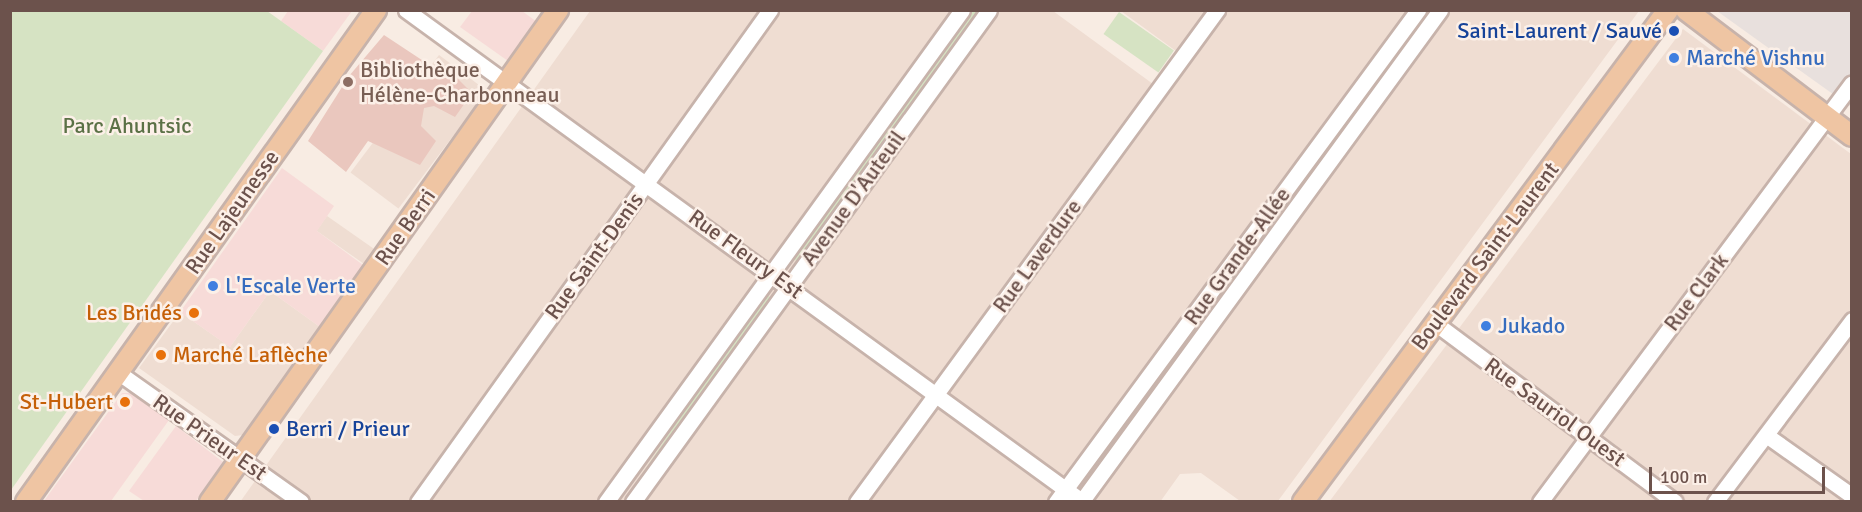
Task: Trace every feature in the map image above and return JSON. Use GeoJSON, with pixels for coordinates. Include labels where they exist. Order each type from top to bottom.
{"type":"FeatureCollection","features":[{"type":"Feature","properties":{"kind":"main road","name":"Rue Lajeunesse"},"geometry":{"type":"LineString","coordinates":[[26,501],[376,10]]}},
{"type":"Feature","properties":{"kind":"main road","name":"Rue Berri"},"geometry":{"type":"LineString","coordinates":[[210,501],[558,10]]}},
{"type":"Feature","properties":{"kind":"main road","name":"Boulevard Saint-Laurent"},"geometry":{"type":"LineString","coordinates":[[1304,501],[1668,10]]}},
{"type":"Feature","properties":{"kind":"main road"},"geometry":{"type":"LineString","coordinates":[[1688,11],[1851,136]]}},
{"type":"Feature","properties":{"kind":"street","name":"Rue Fleury Est"},"geometry":{"type":"LineString","coordinates":[[406,10],[790,285],[936,394],[1061,495],[1082,501]]}},
{"type":"Feature","properties":{"kind":"street","name":"Rue Saint-Denis"},"geometry":{"type":"LineString","coordinates":[[418,501],[770,10]]}},
{"type":"Feature","properties":{"kind":"street","name":"Avenue D'Auteuil"},"geometry":{"type":"LineString","coordinates":[[606,501],[962,10]]}},
{"type":"Feature","properties":{"kind":"street","name":"Avenue D'Auteuil"},"geometry":{"type":"LineString","coordinates":[[633,501],[989,10]]}},
{"type":"Feature","properties":{"kind":"street","name":"Rue Laverdure"},"geometry":{"type":"LineString","coordinates":[[857,501],[1217,10]]}},
{"type":"Feature","properties":{"kind":"street","name":"Rue Grande-Allée"},"geometry":{"type":"LineString","coordinates":[[1061,495],[1418,10]]}},
{"type":"Feature","properties":{"kind":"street","name":"Rue Grande-Allée"},"geometry":{"type":"LineString","coordinates":[[1082,501],[1440,10]]}},
{"type":"Feature","properties":{"kind":"street","name":"Rue Clark"},"geometry":{"type":"LineString","coordinates":[[1540,501],[1851,83]]}},
{"type":"Feature","properties":{"kind":"street"},"geometry":{"type":"LineString","coordinates":[[1715,501],[1851,320]]}},
{"type":"Feature","properties":{"kind":"street","name":"Rue Sauriol Ouest"},"geometry":{"type":"LineString","coordinates":[[1435,323],[1675,501]]}},
{"type":"Feature","properties":{"kind":"street","name":"Rue Prieur Est"},"geometry":{"type":"LineString","coordinates":[[118,373],[301,501]]}},
{"type":"Feature","properties":{"kind":"street"},"geometry":{"type":"LineString","coordinates":[[1766,435],[1851,496]]}},
{"type":"Feature","properties":{"kind":"shaded area"},"geometry":{"type":"Polygon","coordinates":[[[288,11],[352,11],[323,51],[281,21],[288,11]]]}},
{"type":"Feature","properties":{"kind":"shaded area"},"geometry":{"type":"Polygon","coordinates":[[[472,11],[522,11],[537,22],[508,61],[460,27],[472,11]]]}},
{"type":"Feature","properties":{"kind":"shaded area"},"geometry":{"type":"Polygon","coordinates":[[[590,11],[1053,11],[1153,84],[1176,51],[1121,11],[1639,11],[1278,501],[1240,501],[1201,473],[1180,474],[1160,502],[240,502],[590,11]]]}},
{"type":"Feature","properties":{"kind":"shaded area"},"geometry":{"type":"Polygon","coordinates":[[[1717,11],[1851,11],[1851,107],[1717,11]]]}},
{"type":"Feature","properties":{"kind":"shaded area"},"geometry":{"type":"Polygon","coordinates":[[[1683,29],[1851,154],[1851,501],[1329,502],[1683,29]]]}},
{"type":"Feature","properties":{"kind":"shaded area"},"geometry":{"type":"Polygon","coordinates":[[[439,55],[487,91],[398,209],[351,172],[439,55]]]}},
{"type":"Feature","properties":{"kind":"shaded area"},"geometry":{"type":"Polygon","coordinates":[[[282,168],[334,206],[317,231],[363,265],[320,327],[270,291],[230,347],[180,312],[282,168]]]}},
{"type":"Feature","properties":{"kind":"shaded area"},"geometry":{"type":"Polygon","coordinates":[[[327,216],[375,249],[364,264],[317,231],[327,216]]]}},
{"type":"Feature","properties":{"kind":"shaded area"},"geometry":{"type":"Polygon","coordinates":[[[270,291],[320,327],[243,435],[235,436],[139,368],[180,312],[230,347],[270,291]]]}},
{"type":"Feature","properties":{"kind":"shaded area"},"geometry":{"type":"Polygon","coordinates":[[[122,393],[130,393],[169,420],[111,501],[44,501],[122,393]]]}},
{"type":"Feature","properties":{"kind":"shaded area"},"geometry":{"type":"Polygon","coordinates":[[[176,426],[223,462],[196,501],[144,501],[129,491],[176,426]]]}},
{"type":"Feature","properties":{"kind":"green space","name":"Parc Ahuntsic"},"geometry":{"type":"Polygon","coordinates":[[[11,10],[267,11],[323,51],[11,490],[11,10]]]}},
{"type":"Feature","properties":{"kind":"green space"},"geometry":{"type":"Polygon","coordinates":[[[969,11],[983,11],[799,261],[794,260],[791,256],[969,11]]]}},
{"type":"Feature","properties":{"kind":"green space"},"geometry":{"type":"Polygon","coordinates":[[[1424,11],[1434,11],[1303,184],[1301,179],[1424,11]]]}},
{"type":"Feature","properties":{"kind":"green space"},"geometry":{"type":"Polygon","coordinates":[[[1119,12],[1174,50],[1158,73],[1104,34],[1119,12]]]}},
{"type":"Feature","properties":{"kind":"green space"},"geometry":{"type":"Polygon","coordinates":[[[1288,199],[1292,201],[1089,481],[1082,476],[1288,199]]]}},
{"type":"Feature","properties":{"kind":"green space"},"geometry":{"type":"Polygon","coordinates":[[[764,293],[773,299],[636,502],[623,502],[764,293]]]}},
{"type":"Feature","properties":{"kind":"building"},"geometry":{"type":"Polygon","coordinates":[[[384,35],[437,70],[443,64],[472,93],[455,117],[434,106],[424,108],[421,126],[436,141],[420,165],[368,141],[346,172],[308,141],[349,76],[384,35]]]}},
{"type":"Feature","properties":{"kind":"place","name":"Saint-Laurent / Sauvé"},"geometry":{"type":"Point","coordinates":[1674,31]}},
{"type":"Feature","properties":{"kind":"place","name":"Marché Vishnu"},"geometry":{"type":"Point","coordinates":[1674,58]}},
{"type":"Feature","properties":{"kind":"place","name":"Bibliothèque Hélène-Charbonneau"},"geometry":{"type":"Point","coordinates":[348,82]}},
{"type":"Feature","properties":{"kind":"place","name":"L'Escale Verte"},"geometry":{"type":"Point","coordinates":[213,286]}},
{"type":"Feature","properties":{"kind":"place","name":"Les Bridés"},"geometry":{"type":"Point","coordinates":[194,313]}},
{"type":"Feature","properties":{"kind":"place","name":"Jukado"},"geometry":{"type":"Point","coordinates":[1486,326]}},
{"type":"Feature","properties":{"kind":"place","name":"Marché Laflèche"},"geometry":{"type":"Point","coordinates":[161,355]}},
{"type":"Feature","properties":{"kind":"place","name":"St-Hubert"},"geometry":{"type":"Point","coordinates":[125,402]}},
{"type":"Feature","properties":{"kind":"place","name":"Berri / Prieur"},"geometry":{"type":"Point","coordinates":[274,429]}}]}
